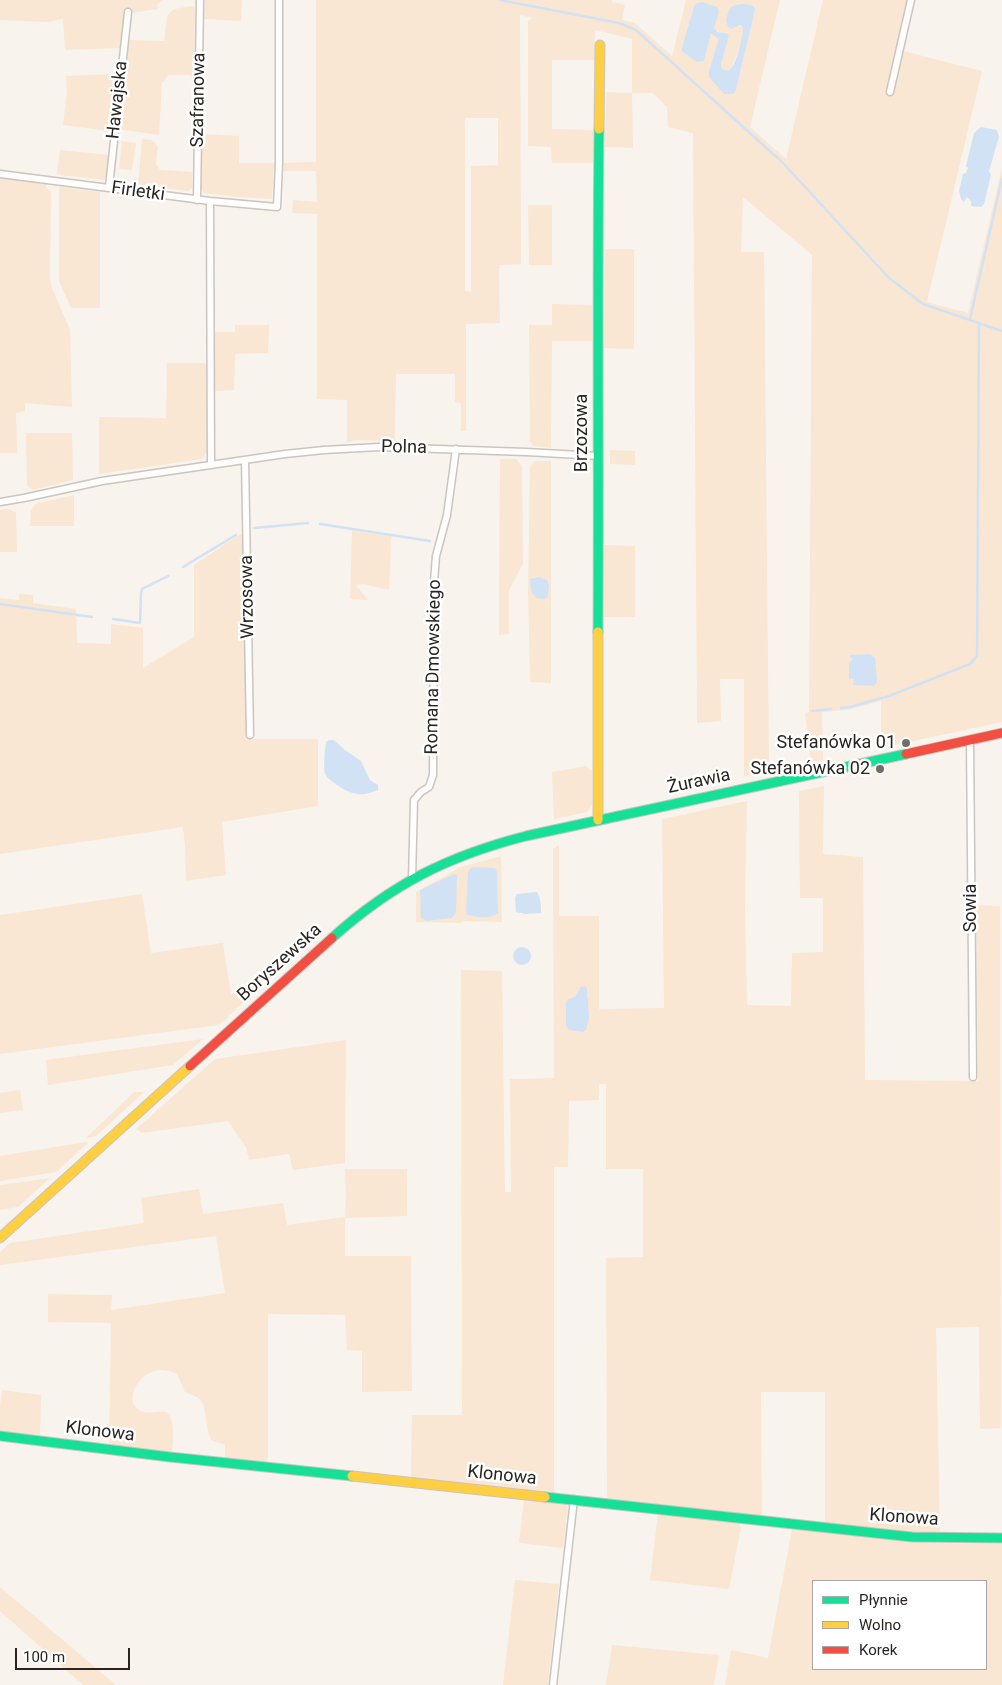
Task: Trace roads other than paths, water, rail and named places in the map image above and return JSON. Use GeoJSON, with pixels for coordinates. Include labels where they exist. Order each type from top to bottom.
{"type":"FeatureCollection","features":[{"type":"Feature","properties":{"kind":"street","name":"Szafranowa"},"geometry":{"type":"LineString","coordinates":[[197,200],[200,0]]}},
{"type":"Feature","properties":{"kind":"street","name":"Firletki"},"geometry":{"type":"LineString","coordinates":[[0,174],[197,200],[277,207],[279,163],[279,0]]}},
{"type":"Feature","properties":{"kind":"street"},"geometry":{"type":"LineString","coordinates":[[890,92],[911,0]]}},
{"type":"Feature","properties":{"kind":"street","name":"Hawajska"},"geometry":{"type":"LineString","coordinates":[[108,187],[128,12]]}},
{"type":"Feature","properties":{"kind":"street","name":"Brzozowa"},"geometry":{"type":"LineString","coordinates":[[598,820],[599,397],[596,282],[600,45]]}},
{"type":"Feature","properties":{"kind":"street"},"geometry":{"type":"LineString","coordinates":[[210,201],[212,465]]}},
{"type":"Feature","properties":{"kind":"street","name":"Polna"},"geometry":{"type":"LineString","coordinates":[[0,502],[102,481],[286,454],[379,447],[598,456]]}},
{"type":"Feature","properties":{"kind":"street","name":"Romana Dmowskiego"},"geometry":{"type":"LineString","coordinates":[[412,879],[414,800],[429,787],[433,774],[434,582],[436,556],[448,515],[456,449]]}},
{"type":"Feature","properties":{"kind":"street","name":"Wrzosowa"},"geometry":{"type":"LineString","coordinates":[[245,460],[250,735]]}},
{"type":"Feature","properties":{"kind":"street","name":"Żurawia"},"geometry":{"type":"LineString","coordinates":[[637,812],[1002,733]]}},
{"type":"Feature","properties":{"kind":"street","name":"Sowia"},"geometry":{"type":"LineString","coordinates":[[970,740],[973,1077]]}},
{"type":"Feature","properties":{"kind":"street","name":"Boryszewska"},"geometry":{"type":"LineString","coordinates":[[0,1238],[343,928],[412,879],[454,859],[490,846],[637,812]]}},
{"type":"Feature","properties":{"kind":"street","name":"Klonowa"},"geometry":{"type":"LineString","coordinates":[[0,1436],[188,1459],[574,1499],[912,1537],[1002,1538]]}},
{"type":"Feature","properties":{"kind":"street"},"geometry":{"type":"LineString","coordinates":[[553,1685],[574,1499]]}},
{"type":"Feature","properties":{"kind":"water"},"geometry":{"type":"Polygon","coordinates":[[[702,2],[717,7],[719,12],[714,28],[717,32],[729,35],[721,65],[722,69],[726,70],[732,67],[737,57],[743,27],[740,25],[731,29],[729,27],[726,19],[730,8],[742,4],[749,4],[754,7],[755,10],[736,90],[733,94],[724,94],[709,77],[709,70],[719,39],[711,33],[704,61],[697,62],[681,51],[694,6],[702,2]]]}},
{"type":"Feature","properties":{"kind":"water"},"geometry":{"type":"Polygon","coordinates":[[[981,127],[997,130],[999,137],[989,171],[991,175],[984,204],[981,207],[971,206],[971,201],[967,197],[964,202],[959,191],[963,174],[966,173],[968,168],[966,166],[974,133],[981,127]]]}},
{"type":"Feature","properties":{"kind":"water"},"geometry":{"type":"Polygon","coordinates":[[[539,577],[547,580],[549,585],[548,597],[544,599],[536,598],[531,591],[530,579],[539,577]]]}},
{"type":"Feature","properties":{"kind":"water"},"geometry":{"type":"Polygon","coordinates":[[[870,654],[875,658],[877,682],[874,686],[853,685],[854,678],[849,679],[849,663],[853,659],[849,657],[850,655],[870,654]]]}},
{"type":"Feature","properties":{"kind":"water"},"geometry":{"type":"Polygon","coordinates":[[[334,740],[361,761],[370,780],[378,785],[378,790],[367,794],[352,793],[327,777],[324,771],[324,758],[326,742],[334,740]]]}},
{"type":"Feature","properties":{"kind":"water"},"geometry":{"type":"Polygon","coordinates":[[[472,867],[495,868],[497,872],[498,913],[491,917],[466,914],[468,872],[472,867]]]}},
{"type":"Feature","properties":{"kind":"water"},"geometry":{"type":"Polygon","coordinates":[[[454,874],[457,875],[456,912],[452,918],[426,921],[421,918],[420,890],[454,874]]]}},
{"type":"Feature","properties":{"kind":"water"},"geometry":{"type":"Polygon","coordinates":[[[537,892],[541,913],[526,914],[516,912],[515,898],[517,894],[537,892]]]}},
{"type":"Feature","properties":{"kind":"water"},"geometry":{"type":"Polygon","coordinates":[[[522,947],[528,950],[531,956],[528,962],[522,965],[516,962],[513,956],[516,950],[522,947]]]}},
{"type":"Feature","properties":{"kind":"water"},"geometry":{"type":"Polygon","coordinates":[[[585,986],[587,988],[589,1018],[586,1030],[583,1032],[569,1030],[566,1026],[566,1002],[568,999],[575,997],[581,987],[585,986]]]}},
{"type":"Feature","properties":{"kind":"waterway"},"geometry":{"type":"LineString","coordinates":[[500,0],[619,23],[636,30],[783,163],[889,278],[923,304],[1002,331]]}},
{"type":"Feature","properties":{"kind":"waterway"},"geometry":{"type":"LineString","coordinates":[[970,319],[1002,179]]}},
{"type":"Feature","properties":{"kind":"waterway"},"geometry":{"type":"LineString","coordinates":[[841,708],[889,696],[970,664],[977,656],[979,323]]}},
{"type":"Feature","properties":{"kind":"waterway"},"geometry":{"type":"LineString","coordinates":[[254,528],[308,523]]}},
{"type":"Feature","properties":{"kind":"waterway"},"geometry":{"type":"LineString","coordinates":[[320,524],[430,541]]}},
{"type":"Feature","properties":{"kind":"waterway"},"geometry":{"type":"LineString","coordinates":[[183,567],[236,535]]}},
{"type":"Feature","properties":{"kind":"waterway"},"geometry":{"type":"LineString","coordinates":[[113,619],[140,623],[142,589],[168,576]]}},
{"type":"Feature","properties":{"kind":"waterway"},"geometry":{"type":"LineString","coordinates":[[0,604],[92,617]]}},
{"type":"Feature","properties":{"kind":"waterway"},"geometry":{"type":"LineString","coordinates":[[812,711],[831,709]]}},
{"type":"Feature","properties":{"kind":"place","name":"Stefanówka 01"},"geometry":{"type":"Point","coordinates":[906,743]}},
{"type":"Feature","properties":{"kind":"place","name":"Stefanówka 02"},"geometry":{"type":"Point","coordinates":[880,769]}}]}
